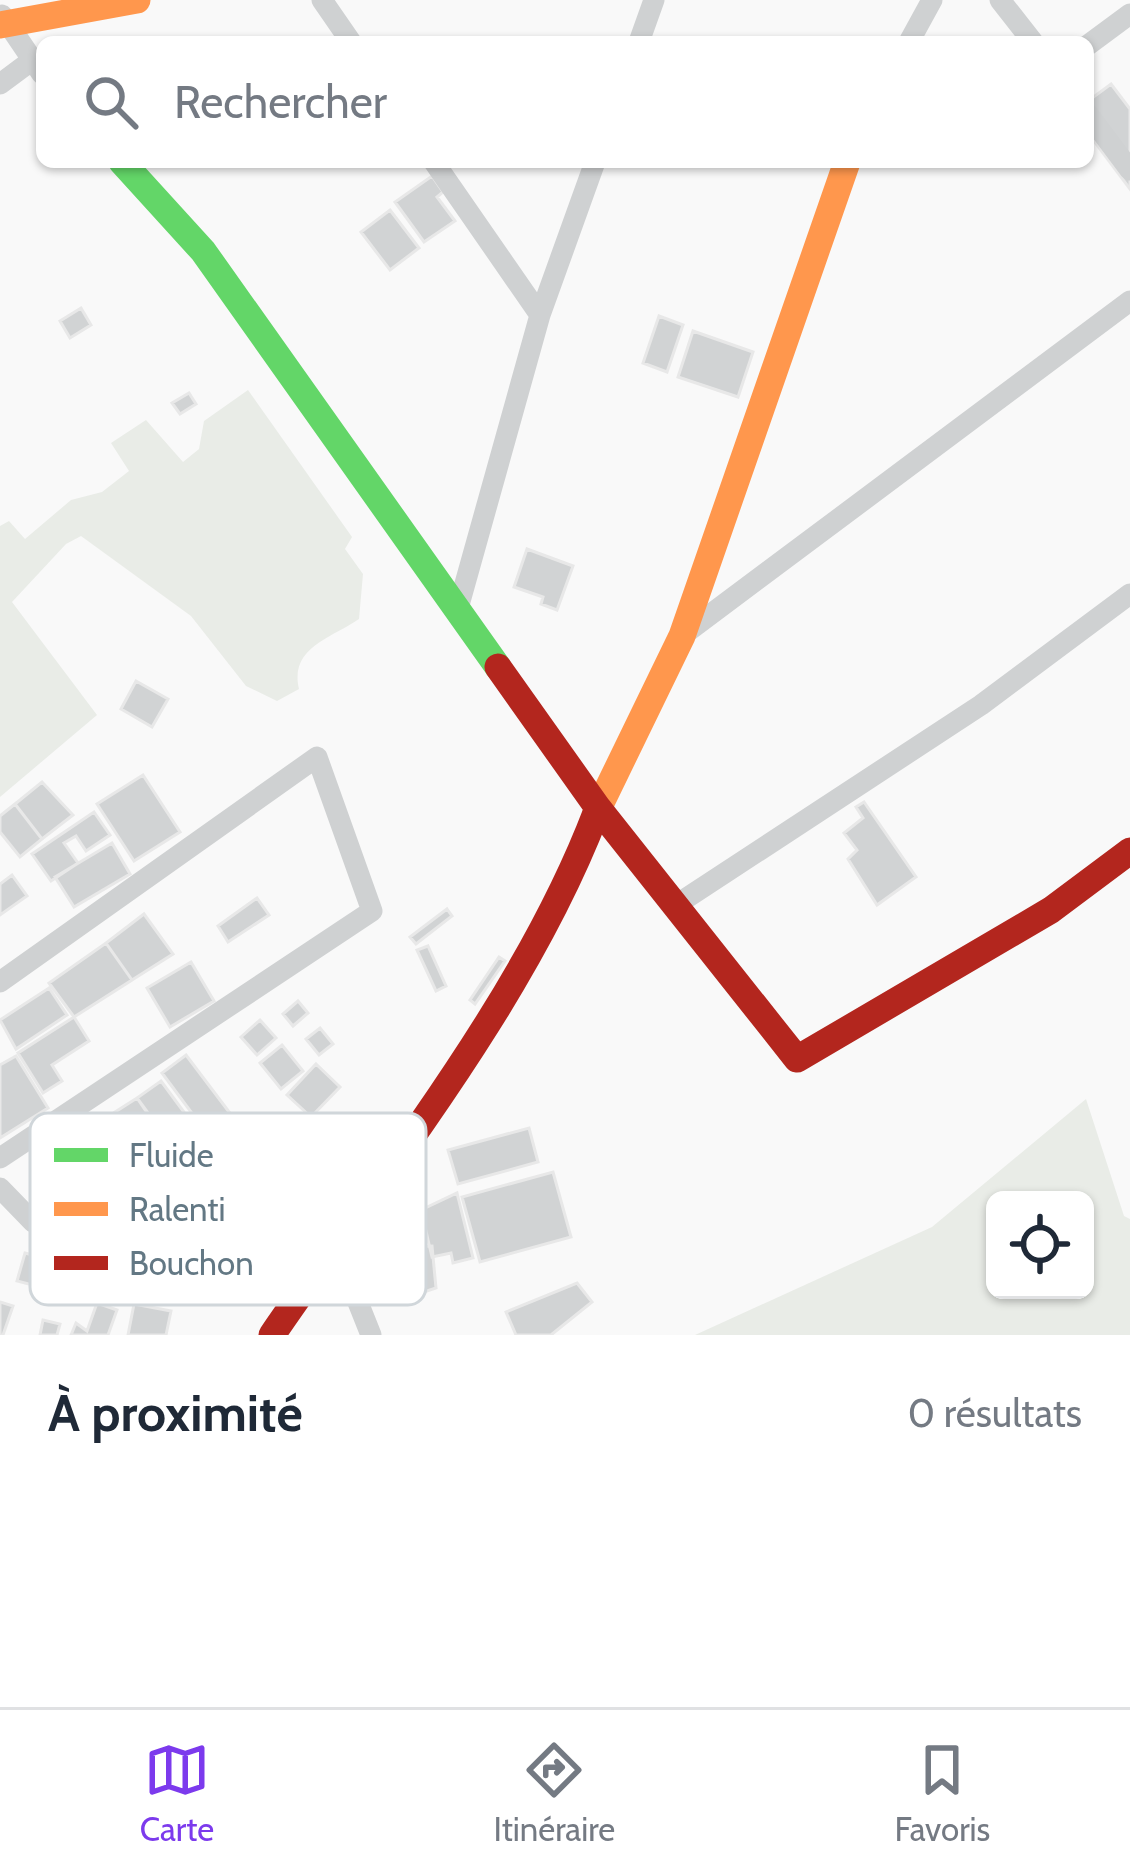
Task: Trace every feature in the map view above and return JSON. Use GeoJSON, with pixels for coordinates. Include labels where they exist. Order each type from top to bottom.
{"type":"FeatureCollection","features":[{"type":"Feature","properties":{"kind":"street"},"geometry":{"type":"LineString","coordinates":[[0,85],[36,67],[2,20],[137,0]]}},
{"type":"Feature","properties":{"kind":"street"},"geometry":{"type":"LineString","coordinates":[[322,0],[347,36]]}},
{"type":"Feature","properties":{"kind":"street"},"geometry":{"type":"LineString","coordinates":[[641,36],[654,0]]}},
{"type":"Feature","properties":{"kind":"street"},"geometry":{"type":"LineString","coordinates":[[912,36],[932,0]]}},
{"type":"Feature","properties":{"kind":"street"},"geometry":{"type":"LineString","coordinates":[[1000,0],[1028,36]]}},
{"type":"Feature","properties":{"kind":"street"},"geometry":{"type":"LineString","coordinates":[[1094,41],[1130,14]]}},
{"type":"Feature","properties":{"kind":"street"},"geometry":{"type":"LineString","coordinates":[[1094,122],[1130,170]]}},
{"type":"Feature","properties":{"kind":"street"},"geometry":{"type":"LineString","coordinates":[[127,168],[203,251],[459,604],[598,808],[679,903],[797,1059],[1052,910],[1130,851]]}},
{"type":"Feature","properties":{"kind":"street"},"geometry":{"type":"LineString","coordinates":[[438,168],[540,315]]}},
{"type":"Feature","properties":{"kind":"street"},"geometry":{"type":"LineString","coordinates":[[459,604],[540,315],[593,168]]}},
{"type":"Feature","properties":{"kind":"street"},"geometry":{"type":"LineString","coordinates":[[423,1113],[566,892],[598,808],[682,636],[845,168]]}},
{"type":"Feature","properties":{"kind":"street"},"geometry":{"type":"LineString","coordinates":[[682,636],[1130,301]]}},
{"type":"Feature","properties":{"kind":"street"},"geometry":{"type":"LineString","coordinates":[[679,903],[981,705],[1130,594]]}},
{"type":"Feature","properties":{"kind":"street"},"geometry":{"type":"LineString","coordinates":[[0,982],[317,757],[372,911],[68,1113]]}},
{"type":"Feature","properties":{"kind":"street"},"geometry":{"type":"LineString","coordinates":[[0,1158],[30,1138]]}},
{"type":"Feature","properties":{"kind":"street"},"geometry":{"type":"LineString","coordinates":[[0,1188],[30,1219]]}},
{"type":"Feature","properties":{"kind":"street"},"geometry":{"type":"LineString","coordinates":[[272,1335],[292,1305]]}},
{"type":"Feature","properties":{"kind":"street"},"geometry":{"type":"LineString","coordinates":[[358,1305],[370,1335]]}},
{"type":"Feature","properties":{"kind":"shaded area"},"geometry":{"type":"Polygon","coordinates":[[[248,390],[352,537],[345,549],[363,574],[359,619],[306,653],[300,663],[299,689],[277,701],[246,686],[191,616],[81,536],[66,544],[12,602],[97,715],[0,797],[0,526],[9,521],[25,539],[71,500],[102,492],[129,471],[111,443],[146,420],[183,462],[199,449],[204,421],[248,390]]]}},
{"type":"Feature","properties":{"kind":"shaded area"},"geometry":{"type":"Polygon","coordinates":[[[1086,1099],[1124,1216],[1130,1219],[1130,1335],[695,1335],[932,1227],[1086,1099]]]}},
{"type":"Feature","properties":{"kind":"building"},"geometry":{"type":"Polygon","coordinates":[[[1111,84],[1130,109],[1130,189],[1094,141],[1094,97],[1111,84]]]}},
{"type":"Feature","properties":{"kind":"building"},"geometry":{"type":"Polygon","coordinates":[[[432,176],[443,192],[437,197],[455,221],[424,242],[395,202],[432,176]]]}},
{"type":"Feature","properties":{"kind":"building"},"geometry":{"type":"Polygon","coordinates":[[[390,210],[419,248],[390,270],[361,232],[390,210]]]}},
{"type":"Feature","properties":{"kind":"building"},"geometry":{"type":"Polygon","coordinates":[[[81,308],[91,325],[70,338],[60,321],[81,308]]]}},
{"type":"Feature","properties":{"kind":"building"},"geometry":{"type":"Polygon","coordinates":[[[659,316],[683,325],[667,372],[643,363],[659,316]]]}},
{"type":"Feature","properties":{"kind":"building"},"geometry":{"type":"Polygon","coordinates":[[[693,331],[753,352],[738,397],[678,377],[693,331]]]}},
{"type":"Feature","properties":{"kind":"building"},"geometry":{"type":"Polygon","coordinates":[[[189,393],[196,404],[180,414],[172,403],[189,393]]]}},
{"type":"Feature","properties":{"kind":"building"},"geometry":{"type":"Polygon","coordinates":[[[527,549],[573,566],[557,610],[541,604],[543,597],[514,587],[527,549]]]}},
{"type":"Feature","properties":{"kind":"building"},"geometry":{"type":"Polygon","coordinates":[[[136,681],[168,699],[152,727],[121,709],[136,681]]]}},
{"type":"Feature","properties":{"kind":"building"},"geometry":{"type":"Polygon","coordinates":[[[143,775],[180,832],[134,861],[97,804],[143,775]]]}},
{"type":"Feature","properties":{"kind":"building"},"geometry":{"type":"Polygon","coordinates":[[[42,782],[73,815],[42,839],[15,804],[42,782]]]}},
{"type":"Feature","properties":{"kind":"building"},"geometry":{"type":"Polygon","coordinates":[[[864,802],[916,877],[877,905],[848,859],[857,850],[844,833],[863,818],[856,807],[864,802]]]}},
{"type":"Feature","properties":{"kind":"building"},"geometry":{"type":"Polygon","coordinates":[[[15,804],[42,839],[20,857],[0,832],[0,816],[15,804]]]}},
{"type":"Feature","properties":{"kind":"building"},"geometry":{"type":"Polygon","coordinates":[[[94,812],[110,835],[86,851],[76,836],[64,843],[78,863],[51,881],[32,854],[94,812]]]}},
{"type":"Feature","properties":{"kind":"building"},"geometry":{"type":"Polygon","coordinates":[[[112,843],[130,874],[74,907],[55,877],[112,843]]]}},
{"type":"Feature","properties":{"kind":"building"},"geometry":{"type":"Polygon","coordinates":[[[12,875],[27,896],[0,915],[0,884],[12,875]]]}},
{"type":"Feature","properties":{"kind":"building"},"geometry":{"type":"Polygon","coordinates":[[[257,898],[269,915],[228,942],[218,926],[257,898]]]}},
{"type":"Feature","properties":{"kind":"building"},"geometry":{"type":"Polygon","coordinates":[[[447,909],[452,916],[416,944],[410,937],[447,909]]]}},
{"type":"Feature","properties":{"kind":"building"},"geometry":{"type":"Polygon","coordinates":[[[144,914],[173,954],[132,980],[106,943],[144,914]]]}},
{"type":"Feature","properties":{"kind":"building"},"geometry":{"type":"Polygon","coordinates":[[[106,943],[132,980],[74,1017],[49,983],[106,943]]]}},
{"type":"Feature","properties":{"kind":"building"},"geometry":{"type":"Polygon","coordinates":[[[428,946],[446,986],[436,991],[417,950],[428,946]]]}},
{"type":"Feature","properties":{"kind":"building"},"geometry":{"type":"Polygon","coordinates":[[[499,957],[505,961],[475,1004],[470,1000],[499,957]]]}},
{"type":"Feature","properties":{"kind":"building"},"geometry":{"type":"Polygon","coordinates":[[[191,962],[214,1001],[170,1027],[147,988],[191,962]]]}},
{"type":"Feature","properties":{"kind":"building"},"geometry":{"type":"Polygon","coordinates":[[[49,988],[67,1015],[16,1049],[0,1020],[49,988]]]}},
{"type":"Feature","properties":{"kind":"building"},"geometry":{"type":"Polygon","coordinates":[[[298,1001],[308,1013],[293,1026],[283,1014],[298,1001]]]}},
{"type":"Feature","properties":{"kind":"building"},"geometry":{"type":"Polygon","coordinates":[[[74,1017],[89,1041],[52,1065],[62,1081],[43,1093],[18,1053],[74,1017]]]}},
{"type":"Feature","properties":{"kind":"building"},"geometry":{"type":"Polygon","coordinates":[[[260,1020],[276,1038],[257,1055],[241,1037],[260,1020]]]}},
{"type":"Feature","properties":{"kind":"building"},"geometry":{"type":"Polygon","coordinates":[[[320,1028],[333,1044],[319,1055],[306,1039],[320,1028]]]}},
{"type":"Feature","properties":{"kind":"building"},"geometry":{"type":"Polygon","coordinates":[[[282,1045],[303,1071],[281,1089],[260,1063],[282,1045]]]}},
{"type":"Feature","properties":{"kind":"building"},"geometry":{"type":"Polygon","coordinates":[[[186,1055],[230,1113],[192,1113],[162,1073],[186,1055]]]}},
{"type":"Feature","properties":{"kind":"building"},"geometry":{"type":"Polygon","coordinates":[[[16,1056],[48,1108],[30,1113],[30,1119],[0,1138],[0,1065],[16,1056]]]}},
{"type":"Feature","properties":{"kind":"building"},"geometry":{"type":"Polygon","coordinates":[[[316,1064],[340,1087],[315,1113],[307,1113],[287,1095],[316,1064]]]}},
{"type":"Feature","properties":{"kind":"building"},"geometry":{"type":"Polygon","coordinates":[[[161,1081],[185,1113],[148,1113],[137,1098],[161,1081]]]}},
{"type":"Feature","properties":{"kind":"building"},"geometry":{"type":"Polygon","coordinates":[[[137,1098],[147,1113],[114,1113],[137,1098]]]}},
{"type":"Feature","properties":{"kind":"building"},"geometry":{"type":"Polygon","coordinates":[[[529,1128],[538,1162],[458,1184],[448,1150],[529,1128]]]}},
{"type":"Feature","properties":{"kind":"building"},"geometry":{"type":"Polygon","coordinates":[[[553,1172],[571,1237],[480,1262],[462,1197],[553,1172]]]}},
{"type":"Feature","properties":{"kind":"building"},"geometry":{"type":"Polygon","coordinates":[[[457,1193],[473,1258],[453,1263],[451,1253],[432,1257],[426,1208],[457,1193]]]}},
{"type":"Feature","properties":{"kind":"building"},"geometry":{"type":"Polygon","coordinates":[[[426,1246],[432,1246],[436,1288],[426,1291],[426,1246]]]}},
{"type":"Feature","properties":{"kind":"building"},"geometry":{"type":"Polygon","coordinates":[[[25,1253],[30,1254],[30,1284],[17,1281],[25,1253]]]}},
{"type":"Feature","properties":{"kind":"building"},"geometry":{"type":"Polygon","coordinates":[[[577,1283],[592,1302],[551,1335],[516,1335],[506,1312],[577,1283]]]}},
{"type":"Feature","properties":{"kind":"building"},"geometry":{"type":"Polygon","coordinates":[[[0,1302],[13,1306],[3,1335],[0,1335],[0,1302]]]}},
{"type":"Feature","properties":{"kind":"building"},"geometry":{"type":"Polygon","coordinates":[[[96,1305],[117,1310],[108,1335],[71,1335],[76,1323],[87,1331],[96,1305]]]}},
{"type":"Feature","properties":{"kind":"building"},"geometry":{"type":"Polygon","coordinates":[[[134,1305],[171,1311],[166,1335],[128,1335],[134,1305]]]}},
{"type":"Feature","properties":{"kind":"building"},"geometry":{"type":"Polygon","coordinates":[[[43,1320],[60,1324],[57,1335],[40,1335],[43,1320]]]}},
{"type":"Feature","properties":{"kind":"traffic: fast"},"geometry":{"type":"LineString","coordinates":[[127,168],[203,251],[498,667]]}},
{"type":"Feature","properties":{"kind":"traffic: slow"},"geometry":{"type":"LineString","coordinates":[[0,25],[137,0]]}},
{"type":"Feature","properties":{"kind":"traffic: slow"},"geometry":{"type":"LineString","coordinates":[[596,813],[682,636],[845,168]]}},
{"type":"Feature","properties":{"kind":"traffic: jam"},"geometry":{"type":"LineString","coordinates":[[498,667],[598,808],[797,1059],[1051,910],[1130,851]]}},
{"type":"Feature","properties":{"kind":"traffic: jam"},"geometry":{"type":"LineString","coordinates":[[426,1116],[531,950],[596,813]]}},
{"type":"Feature","properties":{"kind":"traffic: jam"},"geometry":{"type":"LineString","coordinates":[[272,1335],[293,1305]]}}]}
